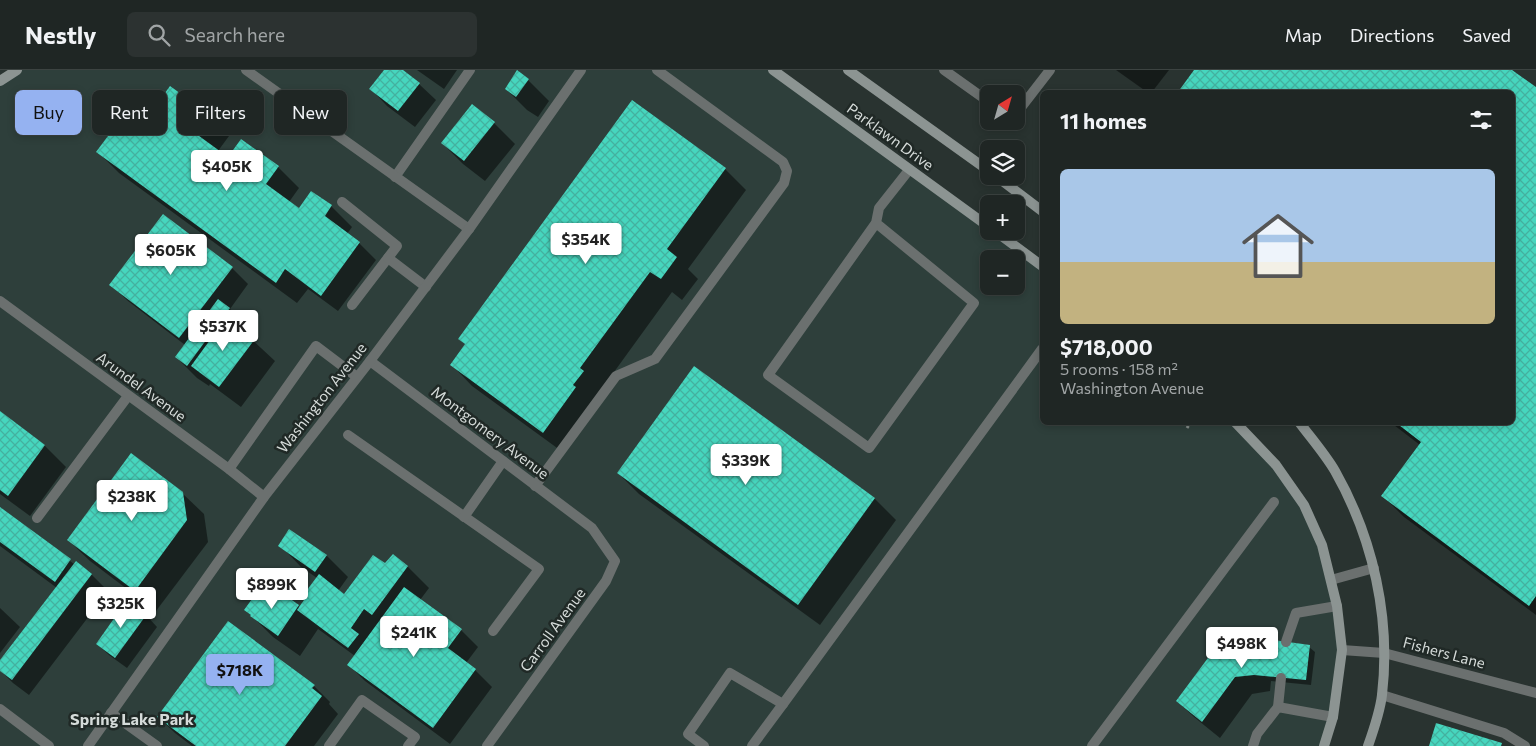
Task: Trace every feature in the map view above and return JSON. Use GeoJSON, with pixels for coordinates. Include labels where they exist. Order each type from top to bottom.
{"type":"FeatureCollection","features":[{"type":"Feature","properties":{"kind":"main road"},"geometry":{"type":"LineString","coordinates":[[0,81],[17,70]]}},
{"type":"Feature","properties":{"kind":"main road","name":"Parklawn Drive"},"geometry":{"type":"LineString","coordinates":[[773,70],[980,221]]}},
{"type":"Feature","properties":{"kind":"main road","name":"Parklawn Drive"},"geometry":{"type":"LineString","coordinates":[[848,70],[980,165]]}},
{"type":"Feature","properties":{"kind":"main road"},"geometry":{"type":"LineString","coordinates":[[1008,185],[1040,209]]}},
{"type":"Feature","properties":{"kind":"main road"},"geometry":{"type":"LineString","coordinates":[[1006,240],[1040,265]]}},
{"type":"Feature","properties":{"kind":"main road"},"geometry":{"type":"LineString","coordinates":[[1238,425],[1276,465],[1304,506],[1322,545],[1337,606],[1342,650],[1334,717],[1324,746]]}},
{"type":"Feature","properties":{"kind":"main road"},"geometry":{"type":"LineString","coordinates":[[1301,425],[1334,470],[1362,526],[1374,568],[1382,608],[1384,653],[1382,696],[1368,746]]}},
{"type":"Feature","properties":{"kind":"street"},"geometry":{"type":"LineString","coordinates":[[246,70],[258,74],[469,230]]}},
{"type":"Feature","properties":{"kind":"street"},"geometry":{"type":"LineString","coordinates":[[395,176],[470,70]]}},
{"type":"Feature","properties":{"kind":"street","name":"Washington Avenue"},"geometry":{"type":"LineString","coordinates":[[88,746],[264,497],[469,230],[581,70]]}},
{"type":"Feature","properties":{"kind":"street"},"geometry":{"type":"LineString","coordinates":[[535,486],[616,376],[655,359],[784,183],[787,171],[783,162],[656,70]]}},
{"type":"Feature","properties":{"kind":"street"},"geometry":{"type":"LineString","coordinates":[[944,70],[980,96]]}},
{"type":"Feature","properties":{"kind":"street"},"geometry":{"type":"LineString","coordinates":[[1025,102],[1050,70]]}},
{"type":"Feature","properties":{"kind":"street"},"geometry":{"type":"LineString","coordinates":[[876,224],[974,303],[870,448],[768,374],[876,224],[879,208],[909,170]]}},
{"type":"Feature","properties":{"kind":"street"},"geometry":{"type":"LineString","coordinates":[[342,202],[397,246],[352,305]]}},
{"type":"Feature","properties":{"kind":"street"},"geometry":{"type":"LineString","coordinates":[[388,258],[426,287]]}},
{"type":"Feature","properties":{"kind":"street","name":"Arundel Avenue"},"geometry":{"type":"LineString","coordinates":[[0,301],[228,468],[264,497]]}},
{"type":"Feature","properties":{"kind":"street"},"geometry":{"type":"LineString","coordinates":[[228,468],[316,346],[357,377]]}},
{"type":"Feature","properties":{"kind":"street"},"geometry":{"type":"LineString","coordinates":[[752,746],[1040,352]]}},
{"type":"Feature","properties":{"kind":"street","name":"Montgomery Avenue"},"geometry":{"type":"LineString","coordinates":[[370,361],[592,528]]}},
{"type":"Feature","properties":{"kind":"street"},"geometry":{"type":"LineString","coordinates":[[37,518],[128,396]]}},
{"type":"Feature","properties":{"kind":"street"},"geometry":{"type":"LineString","coordinates":[[348,435],[539,569],[494,631]]}},
{"type":"Feature","properties":{"kind":"street"},"geometry":{"type":"LineString","coordinates":[[464,517],[502,461]]}},
{"type":"Feature","properties":{"kind":"street"},"geometry":{"type":"LineString","coordinates":[[1092,746],[1274,502]]}},
{"type":"Feature","properties":{"kind":"street","name":"Carroll Avenue"},"geometry":{"type":"LineString","coordinates":[[487,746],[606,582],[616,561],[592,528]]}},
{"type":"Feature","properties":{"kind":"street"},"geometry":{"type":"LineString","coordinates":[[1331,580],[1374,568]]}},
{"type":"Feature","properties":{"kind":"street"},"geometry":{"type":"LineString","coordinates":[[1286,642],[1296,613],[1337,606]]}},
{"type":"Feature","properties":{"kind":"street","name":"Fishers Lane"},"geometry":{"type":"LineString","coordinates":[[1342,650],[1384,653],[1536,693]]}},
{"type":"Feature","properties":{"kind":"street"},"geometry":{"type":"LineString","coordinates":[[704,746],[688,734],[730,673],[783,704]]}},
{"type":"Feature","properties":{"kind":"street"},"geometry":{"type":"LineString","coordinates":[[1253,746],[1257,734],[1278,707],[1281,678]]}},
{"type":"Feature","properties":{"kind":"street"},"geometry":{"type":"LineString","coordinates":[[1382,696],[1504,733],[1525,746]]}},
{"type":"Feature","properties":{"kind":"street"},"geometry":{"type":"LineString","coordinates":[[329,746],[362,700],[415,737],[408,746]]}},
{"type":"Feature","properties":{"kind":"street"},"geometry":{"type":"LineString","coordinates":[[1278,707],[1334,717]]}},
{"type":"Feature","properties":{"kind":"street"},"geometry":{"type":"LineString","coordinates":[[0,709],[48,746]]}},
{"type":"Feature","properties":{"kind":"street"},"geometry":{"type":"LineString","coordinates":[[111,713],[157,746]]}},
{"type":"Feature","properties":{"kind":"shaded area"},"geometry":{"type":"Polygon","coordinates":[[[16,70],[773,70],[980,221],[980,240],[1006,240],[1020,250],[980,250],[980,295],[1025,295],[1025,254],[1040,265],[1040,425],[1237,425],[1276,465],[1322,545],[1342,650],[1324,746],[0,746],[0,80],[16,70]]]}},
{"type":"Feature","properties":{"kind":"building"},"geometry":{"type":"Polygon","coordinates":[[[384,70],[403,70],[420,83],[398,111],[369,89],[384,70]]]}},
{"type":"Feature","properties":{"kind":"building"},"geometry":{"type":"Polygon","coordinates":[[[517,70],[529,79],[516,97],[505,89],[517,70]]]}},
{"type":"Feature","properties":{"kind":"building"},"geometry":{"type":"Polygon","coordinates":[[[1194,70],[1512,70],[1536,87],[1536,596],[1529,606],[1381,496],[1421,442],[1399,425],[1515,425],[1515,90],[1179,90],[1194,70]]]}},
{"type":"Feature","properties":{"kind":"building"},"geometry":{"type":"Polygon","coordinates":[[[170,86],[177,91],[177,135],[198,135],[228,157],[241,139],[279,166],[266,184],[299,208],[311,191],[332,205],[325,216],[360,242],[321,296],[285,269],[276,283],[96,152],[109,135],[167,135],[167,90],[170,86]]]}},
{"type":"Feature","properties":{"kind":"building"},"geometry":{"type":"Polygon","coordinates":[[[632,100],[726,168],[667,249],[677,257],[661,279],[650,272],[580,368],[584,371],[573,385],[576,387],[543,433],[450,365],[465,344],[458,339],[632,100]]]}},
{"type":"Feature","properties":{"kind":"building"},"geometry":{"type":"Polygon","coordinates":[[[472,104],[495,122],[464,161],[441,143],[472,104]]]}},
{"type":"Feature","properties":{"kind":"building"},"geometry":{"type":"Polygon","coordinates":[[[163,214],[233,267],[179,338],[109,285],[163,214]]]}},
{"type":"Feature","properties":{"kind":"building"},"geometry":{"type":"Polygon","coordinates":[[[218,299],[230,308],[187,366],[175,357],[218,299]]]}},
{"type":"Feature","properties":{"kind":"building"},"geometry":{"type":"Polygon","coordinates":[[[226,318],[255,339],[219,387],[191,366],[226,318]]]}},
{"type":"Feature","properties":{"kind":"building"},"geometry":{"type":"Polygon","coordinates":[[[694,366],[875,498],[798,605],[617,473],[694,366]]]}},
{"type":"Feature","properties":{"kind":"building"},"geometry":{"type":"Polygon","coordinates":[[[0,411],[45,445],[8,496],[0,490],[0,411]]]}},
{"type":"Feature","properties":{"kind":"building"},"geometry":{"type":"Polygon","coordinates":[[[131,453],[183,492],[187,520],[135,591],[67,540],[131,453]]]}},
{"type":"Feature","properties":{"kind":"building"},"geometry":{"type":"Polygon","coordinates":[[[0,507],[71,559],[55,582],[0,542],[0,507]]]}},
{"type":"Feature","properties":{"kind":"building"},"geometry":{"type":"Polygon","coordinates":[[[289,529],[327,555],[315,572],[278,546],[289,529]]]}},
{"type":"Feature","properties":{"kind":"building"},"geometry":{"type":"Polygon","coordinates":[[[393,554],[408,566],[372,615],[364,609],[351,628],[359,634],[348,648],[297,610],[304,600],[301,598],[319,574],[344,594],[373,555],[385,563],[393,554]]]}},
{"type":"Feature","properties":{"kind":"building"},"geometry":{"type":"Polygon","coordinates":[[[76,561],[92,574],[12,680],[0,671],[0,660],[76,561]]]}},
{"type":"Feature","properties":{"kind":"building"},"geometry":{"type":"Polygon","coordinates":[[[273,587],[299,605],[278,636],[244,610],[257,592],[266,598],[273,587]]]}},
{"type":"Feature","properties":{"kind":"building"},"geometry":{"type":"Polygon","coordinates":[[[404,587],[462,629],[448,648],[476,669],[433,728],[347,665],[404,587]]]}},
{"type":"Feature","properties":{"kind":"building"},"geometry":{"type":"Polygon","coordinates":[[[127,600],[147,614],[115,658],[96,644],[127,600]]]}},
{"type":"Feature","properties":{"kind":"building"},"geometry":{"type":"Polygon","coordinates":[[[228,621],[315,685],[312,688],[322,696],[285,746],[196,746],[157,717],[228,621]]]}},
{"type":"Feature","properties":{"kind":"building"},"geometry":{"type":"Polygon","coordinates":[[[1228,631],[1239,638],[1241,635],[1258,642],[1258,638],[1310,645],[1306,680],[1254,675],[1235,677],[1202,722],[1176,701],[1228,631]]]}},
{"type":"Feature","properties":{"kind":"building"},"geometry":{"type":"Polygon","coordinates":[[[1436,723],[1502,743],[1501,746],[1429,746],[1436,723]]]}},
{"type":"Feature","properties":{"kind":"district","name":"Spring Lake Park"},"geometry":{"type":"Point","coordinates":[132,719]}}]}
